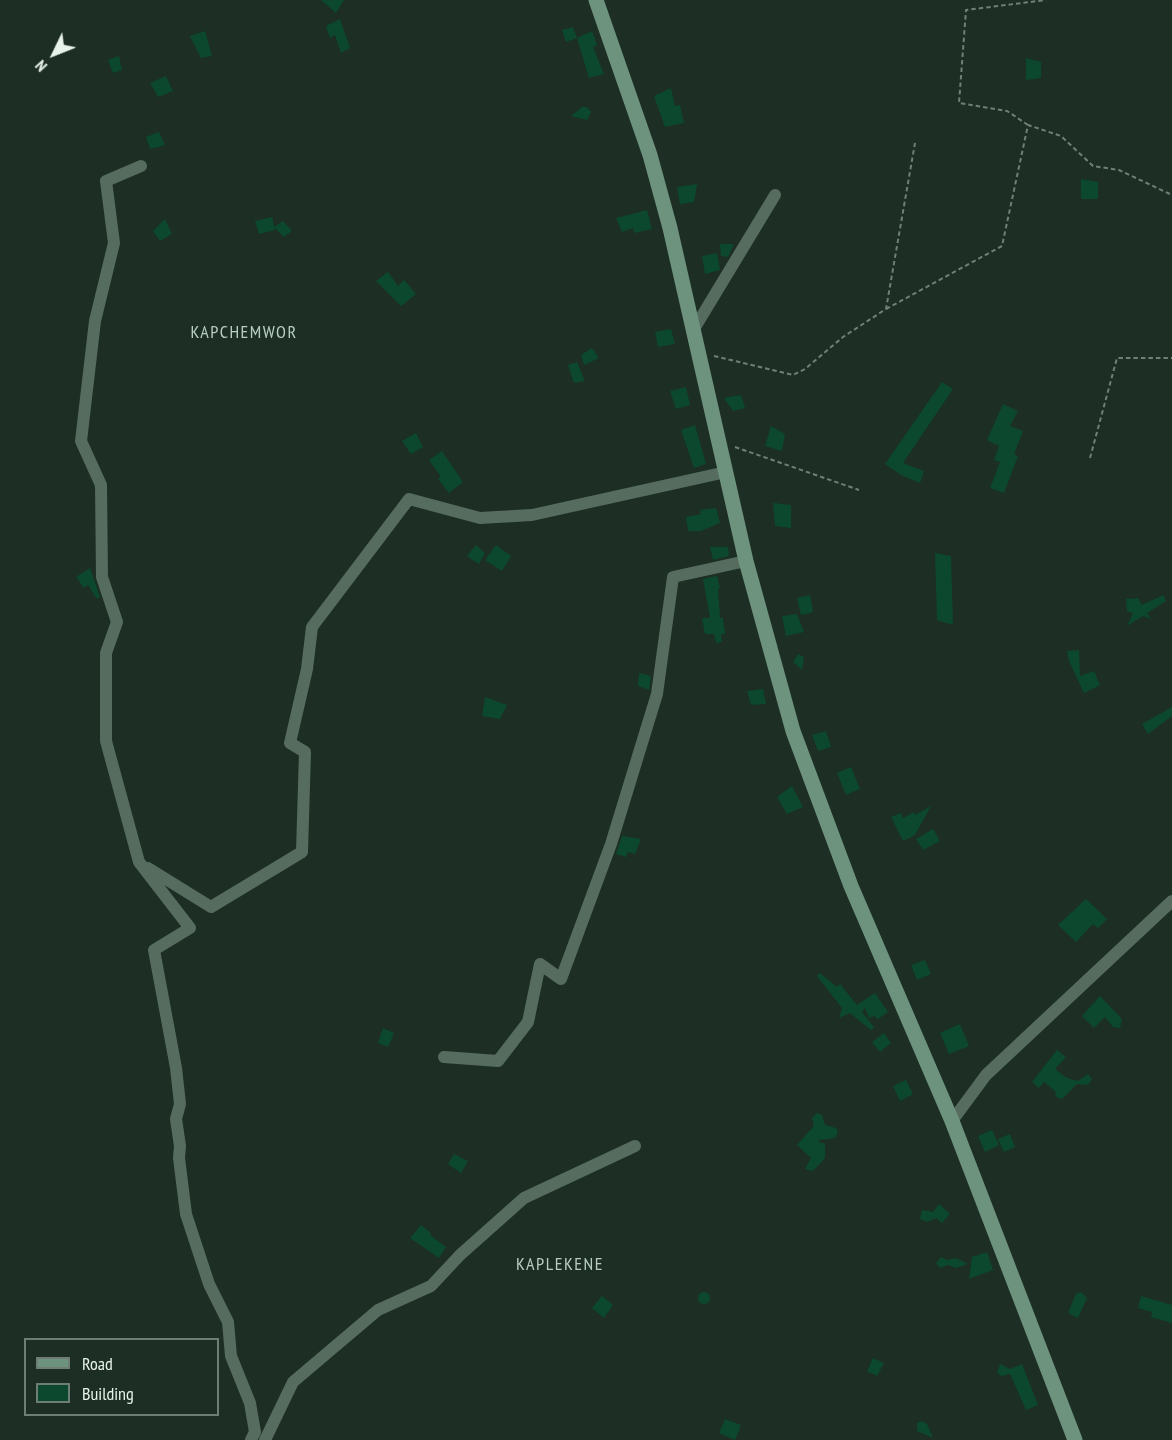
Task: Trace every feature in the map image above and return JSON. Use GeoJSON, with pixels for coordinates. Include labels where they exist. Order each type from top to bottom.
{"type":"FeatureCollection","features":[{"type":"Feature","properties":{"kind":"street"},"geometry":{"type":"LineString","coordinates":[[596,0],[650,155],[694,329],[746,561],[783,697],[812,785],[891,982],[952,1121],[1075,1440]]}},
{"type":"Feature","properties":{"kind":"street"},"geometry":{"type":"LineString","coordinates":[[141,166],[106,181],[114,243],[95,321],[81,441],[101,485],[102,578],[117,622],[106,653],[106,741],[139,862],[190,927],[154,950],[176,1068],[180,1104],[176,1119],[186,1214],[209,1284],[228,1322],[231,1356],[250,1403],[255,1432],[251,1440]]}},
{"type":"Feature","properties":{"kind":"street"},"geometry":{"type":"LineString","coordinates":[[694,329],[775,195]]}},
{"type":"Feature","properties":{"kind":"street"},"geometry":{"type":"LineString","coordinates":[[139,862],[211,907],[302,852],[305,752],[290,743],[307,669],[312,627],[409,499],[480,518],[532,515],[726,472]]}},
{"type":"Feature","properties":{"kind":"street"},"geometry":{"type":"LineString","coordinates":[[444,1057],[498,1061],[528,1022],[540,964],[561,979],[611,844],[657,694],[673,577],[746,561]]}},
{"type":"Feature","properties":{"kind":"street"},"geometry":{"type":"LineString","coordinates":[[952,1121],[986,1075],[1172,901]]}},
{"type":"Feature","properties":{"kind":"street"},"geometry":{"type":"LineString","coordinates":[[265,1440],[292,1382],[378,1310],[431,1286],[460,1255],[525,1198],[635,1146]]}},
{"type":"Feature","properties":{"kind":"path"},"geometry":{"type":"LineString","coordinates":[[1046,0],[966,10],[959,103],[1007,111],[1028,125],[1061,136],[1093,166],[1119,170],[1172,195]]}},
{"type":"Feature","properties":{"kind":"path"},"geometry":{"type":"LineString","coordinates":[[699,353],[793,375],[805,369],[843,337],[886,309],[1002,246],[1028,125]]}},
{"type":"Feature","properties":{"kind":"path"},"geometry":{"type":"LineString","coordinates":[[886,309],[915,143]]}},
{"type":"Feature","properties":{"kind":"path"},"geometry":{"type":"LineString","coordinates":[[1090,458],[1117,358],[1172,358]]}},
{"type":"Feature","properties":{"kind":"path"},"geometry":{"type":"LineString","coordinates":[[721,444],[859,490]]}},
{"type":"Feature","properties":{"kind":"building"},"geometry":{"type":"Polygon","coordinates":[[[321,0],[344,0],[336,13],[321,0]]]}},
{"type":"Feature","properties":{"kind":"building"},"geometry":{"type":"Polygon","coordinates":[[[340,19],[350,48],[341,53],[335,35],[330,38],[326,26],[340,19]]]}},
{"type":"Feature","properties":{"kind":"building"},"geometry":{"type":"Polygon","coordinates":[[[573,27],[577,38],[566,42],[562,30],[573,27]]]}},
{"type":"Feature","properties":{"kind":"building"},"geometry":{"type":"Polygon","coordinates":[[[205,31],[212,56],[201,58],[190,36],[205,31]]]}},
{"type":"Feature","properties":{"kind":"building"},"geometry":{"type":"Polygon","coordinates":[[[592,31],[597,45],[593,47],[604,74],[589,78],[577,38],[592,31]]]}},
{"type":"Feature","properties":{"kind":"building"},"geometry":{"type":"Polygon","coordinates":[[[119,56],[122,70],[113,73],[108,60],[119,56]]]}},
{"type":"Feature","properties":{"kind":"building"},"geometry":{"type":"Polygon","coordinates":[[[1026,58],[1041,62],[1041,78],[1026,80],[1026,58]]]}},
{"type":"Feature","properties":{"kind":"building"},"geometry":{"type":"Polygon","coordinates":[[[166,76],[173,91],[158,97],[150,83],[166,76]]]}},
{"type":"Feature","properties":{"kind":"building"},"geometry":{"type":"Polygon","coordinates":[[[671,88],[675,106],[680,105],[684,123],[665,127],[654,96],[671,88]]]}},
{"type":"Feature","properties":{"kind":"building"},"geometry":{"type":"Polygon","coordinates":[[[582,107],[587,107],[591,112],[587,120],[571,116],[582,107]]]}},
{"type":"Feature","properties":{"kind":"building"},"geometry":{"type":"Polygon","coordinates":[[[159,132],[165,145],[150,149],[146,137],[159,132]]]}},
{"type":"Feature","properties":{"kind":"building"},"geometry":{"type":"Polygon","coordinates":[[[1081,179],[1098,182],[1098,199],[1081,199],[1081,179]]]}},
{"type":"Feature","properties":{"kind":"building"},"geometry":{"type":"Polygon","coordinates":[[[697,184],[694,202],[680,204],[677,187],[697,184]]]}},
{"type":"Feature","properties":{"kind":"building"},"geometry":{"type":"Polygon","coordinates":[[[647,210],[652,229],[634,233],[633,228],[622,232],[616,218],[647,210]]]}},
{"type":"Feature","properties":{"kind":"building"},"geometry":{"type":"Polygon","coordinates":[[[272,217],[275,230],[259,234],[255,221],[272,217]]]}},
{"type":"Feature","properties":{"kind":"building"},"geometry":{"type":"Polygon","coordinates":[[[165,219],[172,234],[160,241],[153,231],[165,219]]]}},
{"type":"Feature","properties":{"kind":"building"},"geometry":{"type":"Polygon","coordinates":[[[283,221],[292,231],[284,237],[274,227],[283,221]]]}},
{"type":"Feature","properties":{"kind":"building"},"geometry":{"type":"Polygon","coordinates":[[[720,244],[734,244],[728,257],[721,256],[720,244]]]}},
{"type":"Feature","properties":{"kind":"building"},"geometry":{"type":"Polygon","coordinates":[[[717,253],[720,270],[705,274],[702,256],[717,253]]]}},
{"type":"Feature","properties":{"kind":"building"},"geometry":{"type":"Polygon","coordinates":[[[388,272],[398,286],[404,280],[416,294],[401,306],[376,281],[388,272]]]}},
{"type":"Feature","properties":{"kind":"building"},"geometry":{"type":"Polygon","coordinates":[[[671,329],[675,344],[658,347],[655,332],[671,329]]]}},
{"type":"Feature","properties":{"kind":"building"},"geometry":{"type":"Polygon","coordinates":[[[592,348],[599,358],[584,365],[581,355],[592,348]]]}},
{"type":"Feature","properties":{"kind":"building"},"geometry":{"type":"Polygon","coordinates":[[[577,362],[585,381],[574,383],[568,365],[577,362]]]}},
{"type":"Feature","properties":{"kind":"building"},"geometry":{"type":"Polygon","coordinates":[[[942,382],[953,389],[903,463],[924,471],[920,483],[901,475],[885,464],[942,382]]]}},
{"type":"Feature","properties":{"kind":"building"},"geometry":{"type":"Polygon","coordinates":[[[686,387],[690,405],[676,409],[670,391],[686,387]]]}},
{"type":"Feature","properties":{"kind":"building"},"geometry":{"type":"Polygon","coordinates":[[[741,395],[745,408],[733,411],[724,398],[741,395]]]}},
{"type":"Feature","properties":{"kind":"building"},"geometry":{"type":"Polygon","coordinates":[[[1003,404],[1018,411],[1010,426],[1023,431],[1014,454],[1018,456],[1004,493],[990,488],[1000,462],[994,460],[999,446],[987,440],[1003,404]]]}},
{"type":"Feature","properties":{"kind":"building"},"geometry":{"type":"Polygon","coordinates":[[[695,425],[706,464],[694,468],[681,430],[695,425]]]}},
{"type":"Feature","properties":{"kind":"building"},"geometry":{"type":"Polygon","coordinates":[[[771,426],[785,434],[782,451],[765,446],[771,426]]]}},
{"type":"Feature","properties":{"kind":"building"},"geometry":{"type":"Polygon","coordinates":[[[416,433],[423,447],[411,454],[402,441],[416,433]]]}},
{"type":"Feature","properties":{"kind":"building"},"geometry":{"type":"Polygon","coordinates":[[[442,451],[463,482],[449,493],[438,479],[441,477],[429,460],[442,451]]]}},
{"type":"Feature","properties":{"kind":"building"},"geometry":{"type":"Polygon","coordinates":[[[773,503],[791,505],[791,528],[775,526],[773,503]]]}},
{"type":"Feature","properties":{"kind":"building"},"geometry":{"type":"Polygon","coordinates":[[[716,508],[720,523],[701,531],[688,531],[686,517],[701,514],[700,510],[716,508]]]}},
{"type":"Feature","properties":{"kind":"building"},"geometry":{"type":"Polygon","coordinates":[[[476,545],[485,553],[479,564],[467,556],[476,545]]]}},
{"type":"Feature","properties":{"kind":"building"},"geometry":{"type":"Polygon","coordinates":[[[496,545],[511,556],[502,571],[485,560],[496,545]]]}},
{"type":"Feature","properties":{"kind":"building"},"geometry":{"type":"Polygon","coordinates":[[[710,547],[728,547],[729,556],[713,560],[710,547]]]}},
{"type":"Feature","properties":{"kind":"building"},"geometry":{"type":"Polygon","coordinates":[[[935,553],[951,556],[953,625],[937,620],[935,553]]]}},
{"type":"Feature","properties":{"kind":"building"},"geometry":{"type":"Polygon","coordinates":[[[90,568],[100,597],[97,599],[88,585],[84,588],[76,577],[90,568]]]}},
{"type":"Feature","properties":{"kind":"building"},"geometry":{"type":"Polygon","coordinates":[[[717,576],[720,588],[718,589],[720,618],[723,618],[725,634],[721,634],[722,642],[716,643],[714,634],[705,634],[702,618],[710,618],[703,579],[717,576]]]}},
{"type":"Feature","properties":{"kind":"building"},"geometry":{"type":"Polygon","coordinates":[[[810,595],[813,612],[801,615],[797,598],[810,595]]]}},
{"type":"Feature","properties":{"kind":"building"},"geometry":{"type":"Polygon","coordinates":[[[1163,595],[1166,601],[1147,613],[1151,619],[1143,616],[1127,626],[1133,613],[1127,611],[1126,599],[1138,598],[1142,605],[1163,595]]]}},
{"type":"Feature","properties":{"kind":"building"},"geometry":{"type":"Polygon","coordinates":[[[797,614],[804,632],[786,636],[782,616],[797,614]]]}},
{"type":"Feature","properties":{"kind":"building"},"geometry":{"type":"Polygon","coordinates":[[[1079,650],[1080,676],[1094,671],[1100,685],[1084,693],[1069,661],[1067,651],[1079,650]]]}},
{"type":"Feature","properties":{"kind":"building"},"geometry":{"type":"Polygon","coordinates":[[[798,654],[804,657],[802,670],[793,662],[798,654]]]}},
{"type":"Feature","properties":{"kind":"building"},"geometry":{"type":"Polygon","coordinates":[[[639,673],[651,676],[649,690],[638,686],[639,673]]]}},
{"type":"Feature","properties":{"kind":"building"},"geometry":{"type":"Polygon","coordinates":[[[763,689],[766,704],[751,705],[747,691],[763,689]]]}},
{"type":"Feature","properties":{"kind":"building"},"geometry":{"type":"Polygon","coordinates":[[[485,697],[507,705],[500,719],[482,716],[485,697]]]}},
{"type":"Feature","properties":{"kind":"building"},"geometry":{"type":"Polygon","coordinates":[[[1172,707],[1172,716],[1148,734],[1142,724],[1172,707]]]}},
{"type":"Feature","properties":{"kind":"building"},"geometry":{"type":"Polygon","coordinates":[[[826,731],[831,747],[818,751],[812,735],[826,731]]]}},
{"type":"Feature","properties":{"kind":"building"},"geometry":{"type":"Polygon","coordinates":[[[851,767],[860,789],[846,795],[837,773],[851,767]]]}},
{"type":"Feature","properties":{"kind":"building"},"geometry":{"type":"Polygon","coordinates":[[[792,786],[803,807],[787,814],[777,797],[792,786]]]}},
{"type":"Feature","properties":{"kind":"building"},"geometry":{"type":"Polygon","coordinates":[[[931,806],[915,835],[903,841],[891,817],[901,813],[903,818],[914,812],[915,815],[931,806]]]}},
{"type":"Feature","properties":{"kind":"building"},"geometry":{"type":"Polygon","coordinates":[[[933,829],[940,841],[923,850],[916,839],[933,829]]]}},
{"type":"Feature","properties":{"kind":"building"},"geometry":{"type":"Polygon","coordinates":[[[622,836],[641,839],[635,854],[628,852],[626,857],[616,854],[622,836]]]}},
{"type":"Feature","properties":{"kind":"building"},"geometry":{"type":"Polygon","coordinates":[[[1086,899],[1107,919],[1098,928],[1093,924],[1076,942],[1058,925],[1086,899]]]}},
{"type":"Feature","properties":{"kind":"building"},"geometry":{"type":"Polygon","coordinates":[[[925,960],[931,974],[917,980],[911,965],[925,960]]]}},
{"type":"Feature","properties":{"kind":"building"},"geometry":{"type":"Polygon","coordinates":[[[820,973],[837,987],[840,984],[857,1005],[875,993],[888,1012],[878,1019],[874,1016],[869,1018],[865,1008],[862,1012],[874,1027],[871,1030],[850,1013],[839,1018],[842,1008],[817,976],[820,973]]]}},
{"type":"Feature","properties":{"kind":"building"},"geometry":{"type":"Polygon","coordinates":[[[1100,996],[1122,1019],[1120,1028],[1113,1027],[1105,1017],[1094,1028],[1082,1016],[1100,996]]]}},
{"type":"Feature","properties":{"kind":"building"},"geometry":{"type":"Polygon","coordinates":[[[960,1024],[969,1046],[949,1054],[940,1033],[960,1024]]]}},
{"type":"Feature","properties":{"kind":"building"},"geometry":{"type":"Polygon","coordinates":[[[383,1028],[394,1033],[388,1047],[378,1043],[383,1028]]]}},
{"type":"Feature","properties":{"kind":"building"},"geometry":{"type":"Polygon","coordinates":[[[884,1033],[891,1043],[880,1052],[872,1042],[884,1033]]]}},
{"type":"Feature","properties":{"kind":"building"},"geometry":{"type":"Polygon","coordinates":[[[1057,1050],[1066,1057],[1055,1069],[1067,1078],[1078,1081],[1088,1074],[1092,1079],[1088,1085],[1077,1084],[1062,1099],[1056,1097],[1055,1091],[1044,1082],[1039,1088],[1032,1082],[1057,1050]]]}},
{"type":"Feature","properties":{"kind":"building"},"geometry":{"type":"Polygon","coordinates":[[[906,1080],[913,1094],[900,1101],[893,1086],[906,1080]]]}},
{"type":"Feature","properties":{"kind":"building"},"geometry":{"type":"Polygon","coordinates":[[[817,1113],[822,1115],[825,1125],[836,1128],[838,1133],[835,1138],[819,1140],[820,1143],[825,1143],[825,1158],[813,1171],[805,1169],[811,1158],[797,1145],[814,1126],[812,1118],[817,1113]]]}},
{"type":"Feature","properties":{"kind":"building"},"geometry":{"type":"Polygon","coordinates":[[[992,1130],[999,1145],[985,1152],[978,1136],[992,1130]]]}},
{"type":"Feature","properties":{"kind":"building"},"geometry":{"type":"Polygon","coordinates":[[[1010,1134],[1015,1147],[1004,1152],[998,1139],[1010,1134]]]}},
{"type":"Feature","properties":{"kind":"building"},"geometry":{"type":"Polygon","coordinates":[[[454,1154],[468,1161],[461,1173],[448,1164],[454,1154]]]}},
{"type":"Feature","properties":{"kind":"building"},"geometry":{"type":"Polygon","coordinates":[[[939,1204],[950,1214],[942,1223],[936,1218],[927,1222],[920,1219],[922,1210],[933,1212],[939,1204]]]}},
{"type":"Feature","properties":{"kind":"building"},"geometry":{"type":"Polygon","coordinates":[[[421,1225],[446,1247],[439,1258],[410,1238],[421,1225]]]}},
{"type":"Feature","properties":{"kind":"building"},"geometry":{"type":"Polygon","coordinates":[[[987,1252],[993,1270],[969,1279],[972,1257],[987,1252]]]}},
{"type":"Feature","properties":{"kind":"building"},"geometry":{"type":"Polygon","coordinates":[[[941,1257],[948,1260],[956,1258],[968,1264],[956,1268],[948,1265],[940,1268],[936,1263],[941,1257]]]}},
{"type":"Feature","properties":{"kind":"building"},"geometry":{"type":"Polygon","coordinates":[[[706,1292],[710,1298],[706,1304],[702,1304],[698,1296],[706,1292]]]}},
{"type":"Feature","properties":{"kind":"building"},"geometry":{"type":"Polygon","coordinates":[[[1081,1292],[1087,1298],[1078,1318],[1068,1313],[1076,1294],[1081,1292]]]}},
{"type":"Feature","properties":{"kind":"building"},"geometry":{"type":"Polygon","coordinates":[[[602,1296],[613,1305],[604,1318],[592,1308],[602,1296]]]}},
{"type":"Feature","properties":{"kind":"building"},"geometry":{"type":"Polygon","coordinates":[[[1141,1296],[1172,1305],[1172,1323],[1151,1317],[1152,1312],[1138,1308],[1141,1296]]]}},
{"type":"Feature","properties":{"kind":"building"},"geometry":{"type":"Polygon","coordinates":[[[873,1358],[884,1363],[877,1376],[867,1371],[873,1358]]]}},
{"type":"Feature","properties":{"kind":"building"},"geometry":{"type":"Polygon","coordinates":[[[1000,1364],[1010,1369],[1022,1364],[1038,1405],[1026,1410],[1010,1374],[1002,1376],[997,1373],[1000,1364]]]}},
{"type":"Feature","properties":{"kind":"building"},"geometry":{"type":"Polygon","coordinates":[[[725,1419],[741,1425],[735,1440],[719,1433],[725,1419]]]}},
{"type":"Feature","properties":{"kind":"building"},"geometry":{"type":"Polygon","coordinates":[[[922,1421],[927,1424],[933,1438],[917,1431],[917,1423],[922,1421]]]}},
{"type":"Feature","properties":{"kind":"district","name":"KAPCHEMWOR"},"geometry":{"type":"Point","coordinates":[244,333]}},
{"type":"Feature","properties":{"kind":"district","name":"KAPLEKENE"},"geometry":{"type":"Point","coordinates":[560,1265]}}]}
